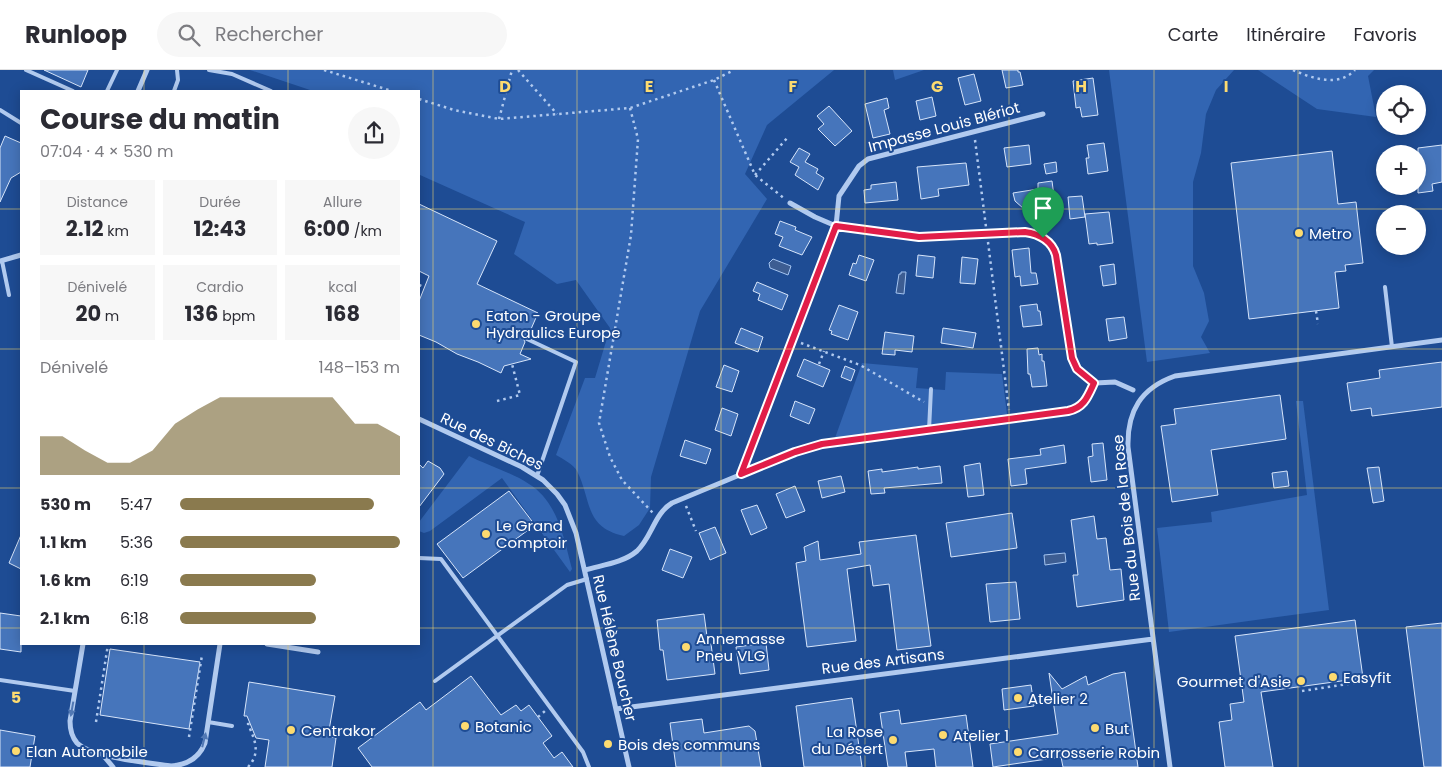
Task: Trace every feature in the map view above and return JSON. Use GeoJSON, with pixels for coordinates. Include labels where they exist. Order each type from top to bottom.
{"type":"FeatureCollection","features":[{"type":"Feature","properties":{"kind":"street"},"geometry":{"type":"LineString","coordinates":[[138,90],[148,70]]}},
{"type":"Feature","properties":{"kind":"street","name":"Impasse Louis Blériot"},"geometry":{"type":"LineString","coordinates":[[741,474],[836,226],[839,196],[864,161],[1043,114]]}},
{"type":"Feature","properties":{"kind":"street"},"geometry":{"type":"LineString","coordinates":[[790,203],[836,226],[911,237],[1030,232],[1043,238],[1052,247],[1056,255],[1072,358],[1077,369],[1094,383],[1115,382],[1133,390]]}},
{"type":"Feature","properties":{"kind":"street"},"geometry":{"type":"LineString","coordinates":[[1,261],[20,255]]}},
{"type":"Feature","properties":{"kind":"street","name":"Rue du Bois de la Rose"},"geometry":{"type":"LineString","coordinates":[[1170,767],[1128,436],[1131,416],[1142,396],[1165,379],[1180,375],[1442,340]]}},
{"type":"Feature","properties":{"kind":"street","name":"Rue Hélène Boucher"},"geometry":{"type":"LineString","coordinates":[[629,767],[585,570],[617,562],[633,554],[644,542],[658,517],[668,506],[795,452],[815,446],[1075,409],[1084,403],[1094,383]]}},
{"type":"Feature","properties":{"kind":"street","name":"Rue des Biches"},"geometry":{"type":"LineString","coordinates":[[420,419],[522,467],[537,476],[552,489],[567,510],[576,533],[585,570]]}},
{"type":"Feature","properties":{"kind":"street","name":"Rue des Artisans"},"geometry":{"type":"LineString","coordinates":[[616,709],[1153,639]]}},
{"type":"Feature","properties":{"kind":"street"},"geometry":{"type":"LineString","coordinates":[[83,645],[70,721],[72,735],[80,745],[91,751],[164,765],[183,764],[196,757],[205,743],[220,645]]}},
{"type":"Feature","properties":{"kind":"street"},"geometry":{"type":"LineString","coordinates":[[272,645],[318,652]]}},
{"type":"Feature","properties":{"kind":"street"},"geometry":{"type":"LineString","coordinates":[[102,754],[113,767]]}},
{"type":"Feature","properties":{"kind":"street"},"geometry":{"type":"LineString","coordinates":[[158,767],[164,765]]}},
{"type":"Feature","properties":{"kind":"lane"},"geometry":{"type":"LineString","coordinates":[[26,70],[71,90]]}},
{"type":"Feature","properties":{"kind":"lane"},"geometry":{"type":"LineString","coordinates":[[107,90],[116,70]]}},
{"type":"Feature","properties":{"kind":"lane"},"geometry":{"type":"LineString","coordinates":[[174,90],[178,80],[177,70]]}},
{"type":"Feature","properties":{"kind":"lane"},"geometry":{"type":"LineString","coordinates":[[209,70],[232,74],[269,90]]}},
{"type":"Feature","properties":{"kind":"lane"},"geometry":{"type":"LineString","coordinates":[[0,110],[20,122]]}},
{"type":"Feature","properties":{"kind":"lane"},"geometry":{"type":"LineString","coordinates":[[1,261],[9,296]]}},
{"type":"Feature","properties":{"kind":"lane"},"geometry":{"type":"LineString","coordinates":[[1385,287],[1392,347]]}},
{"type":"Feature","properties":{"kind":"lane"},"geometry":{"type":"LineString","coordinates":[[527,339],[576,362],[537,476]]}},
{"type":"Feature","properties":{"kind":"lane"},"geometry":{"type":"LineString","coordinates":[[929,430],[932,389]]}},
{"type":"Feature","properties":{"kind":"lane"},"geometry":{"type":"LineString","coordinates":[[420,558],[441,559],[583,752],[589,767]]}},
{"type":"Feature","properties":{"kind":"lane"},"geometry":{"type":"LineString","coordinates":[[435,681],[567,584],[587,579]]}},
{"type":"Feature","properties":{"kind":"lane"},"geometry":{"type":"LineString","coordinates":[[0,680],[75,691]]}},
{"type":"Feature","properties":{"kind":"lane"},"geometry":{"type":"LineString","coordinates":[[208,722],[232,726]]}},
{"type":"Feature","properties":{"kind":"path"},"geometry":{"type":"LineString","coordinates":[[324,70],[389,90]]}},
{"type":"Feature","properties":{"kind":"path"},"geometry":{"type":"LineString","coordinates":[[499,119],[512,70]]}},
{"type":"Feature","properties":{"kind":"path"},"geometry":{"type":"LineString","coordinates":[[518,70],[557,114]]}},
{"type":"Feature","properties":{"kind":"path"},"geometry":{"type":"LineString","coordinates":[[420,99],[454,110],[499,119],[630,108],[714,80],[734,70]]}},
{"type":"Feature","properties":{"kind":"path"},"geometry":{"type":"LineString","coordinates":[[1294,70],[1305,76],[1324,80],[1348,77],[1355,70]]}},
{"type":"Feature","properties":{"kind":"path"},"geometry":{"type":"LineString","coordinates":[[714,80],[755,175],[790,203]]}},
{"type":"Feature","properties":{"kind":"path"},"geometry":{"type":"LineString","coordinates":[[630,108],[638,139],[631,235],[599,423],[610,457],[622,480],[658,517]]}},
{"type":"Feature","properties":{"kind":"path"},"geometry":{"type":"LineString","coordinates":[[973,132],[1010,419]]}},
{"type":"Feature","properties":{"kind":"path"},"geometry":{"type":"LineString","coordinates":[[755,175],[788,137]]}},
{"type":"Feature","properties":{"kind":"path"},"geometry":{"type":"LineString","coordinates":[[420,286],[424,288]]}},
{"type":"Feature","properties":{"kind":"path"},"geometry":{"type":"LineString","coordinates":[[1316,310],[1318,324]]}},
{"type":"Feature","properties":{"kind":"path"},"geometry":{"type":"LineString","coordinates":[[792,340],[860,365],[931,406]]}},
{"type":"Feature","properties":{"kind":"path"},"geometry":{"type":"LineString","coordinates":[[819,364],[824,351]]}},
{"type":"Feature","properties":{"kind":"path"},"geometry":{"type":"LineString","coordinates":[[497,401],[520,395],[512,364]]}},
{"type":"Feature","properties":{"kind":"path"},"geometry":{"type":"LineString","coordinates":[[683,498],[696,531]]}},
{"type":"Feature","properties":{"kind":"path"},"geometry":{"type":"LineString","coordinates":[[96,722],[108,645]]}},
{"type":"Feature","properties":{"kind":"path"},"geometry":{"type":"LineString","coordinates":[[189,736],[202,655]]}},
{"type":"Feature","properties":{"kind":"path"},"geometry":{"type":"LineString","coordinates":[[1302,691],[1361,682]]}},
{"type":"Feature","properties":{"kind":"path"},"geometry":{"type":"LineString","coordinates":[[248,767],[254,761],[256,743],[248,724],[250,724]]}},
{"type":"Feature","properties":{"kind":"shaded area"},"geometry":{"type":"Polygon","coordinates":[[[250,70],[834,70],[767,125],[745,174],[767,199],[700,311],[651,477],[650,508],[639,525],[624,536],[611,532],[596,519],[591,511],[576,469],[556,455],[585,378],[595,378],[610,328],[576,280],[557,284],[514,254],[525,222],[420,175],[420,90],[310,90],[250,70]]]}},
{"type":"Feature","properties":{"kind":"shaded area"},"geometry":{"type":"Polygon","coordinates":[[[893,70],[924,70],[895,80],[893,70]]]}},
{"type":"Feature","properties":{"kind":"shaded area"},"geometry":{"type":"Polygon","coordinates":[[[1109,70],[1234,70],[1216,90],[1206,114],[1201,153],[1193,182],[1193,266],[1204,293],[1209,321],[1201,337],[1210,353],[1147,362],[1109,70]]]}},
{"type":"Feature","properties":{"kind":"shaded area"},"geometry":{"type":"Polygon","coordinates":[[[1258,70],[1374,70],[1368,76],[1376,117],[1317,109],[1258,70]]]}},
{"type":"Feature","properties":{"kind":"shaded area"},"geometry":{"type":"Polygon","coordinates":[[[773,259],[791,266],[788,275],[770,268],[769,263],[773,259]]]}},
{"type":"Feature","properties":{"kind":"shaded area"},"geometry":{"type":"Polygon","coordinates":[[[901,272],[906,272],[904,294],[896,293],[901,272]]]}},
{"type":"Feature","properties":{"kind":"shaded area"},"geometry":{"type":"Polygon","coordinates":[[[862,363],[918,368],[916,388],[945,390],[946,372],[1002,374],[1007,414],[835,438],[862,363]]]}},
{"type":"Feature","properties":{"kind":"shaded area"},"geometry":{"type":"Polygon","coordinates":[[[1296,401],[1303,401],[1329,610],[1169,632],[1157,528],[1212,522],[1211,512],[1307,495],[1296,401]]]}},
{"type":"Feature","properties":{"kind":"shaded area"},"geometry":{"type":"Polygon","coordinates":[[[469,456],[523,480],[539,492],[547,501],[558,522],[572,569],[570,572],[502,478],[430,531],[424,533],[420,531],[420,521],[469,456]]]}},
{"type":"Feature","properties":{"kind":"shaded area"},"geometry":{"type":"Polygon","coordinates":[[[1065,553],[1066,562],[1045,565],[1044,555],[1065,553]]]}},
{"type":"Feature","properties":{"kind":"building"},"geometry":{"type":"Polygon","coordinates":[[[44,70],[88,70],[81,87],[44,70]]]}},
{"type":"Feature","properties":{"kind":"building"},"geometry":{"type":"Polygon","coordinates":[[[1002,70],[1018,70],[1023,85],[1006,88],[1002,70]]]}},
{"type":"Feature","properties":{"kind":"building"},"geometry":{"type":"Polygon","coordinates":[[[974,74],[981,101],[965,105],[958,78],[974,74]]]}},
{"type":"Feature","properties":{"kind":"building"},"geometry":{"type":"Polygon","coordinates":[[[1093,78],[1098,115],[1082,117],[1080,107],[1076,108],[1073,81],[1093,78]]]}},
{"type":"Feature","properties":{"kind":"building"},"geometry":{"type":"Polygon","coordinates":[[[932,97],[936,116],[920,120],[916,101],[932,97]]]}},
{"type":"Feature","properties":{"kind":"building"},"geometry":{"type":"Polygon","coordinates":[[[887,98],[889,108],[884,110],[890,134],[873,138],[865,104],[887,98]]]}},
{"type":"Feature","properties":{"kind":"building"},"geometry":{"type":"Polygon","coordinates":[[[829,106],[852,131],[835,146],[818,129],[824,124],[817,116],[829,106]]]}},
{"type":"Feature","properties":{"kind":"building"},"geometry":{"type":"Polygon","coordinates":[[[5,136],[20,143],[20,173],[11,178],[0,202],[0,148],[5,136]]]}},
{"type":"Feature","properties":{"kind":"building"},"geometry":{"type":"Polygon","coordinates":[[[1104,143],[1108,171],[1088,174],[1086,158],[1089,158],[1087,145],[1104,143]]]}},
{"type":"Feature","properties":{"kind":"building"},"geometry":{"type":"Polygon","coordinates":[[[1029,145],[1031,164],[1007,167],[1004,148],[1029,145]]]}},
{"type":"Feature","properties":{"kind":"building"},"geometry":{"type":"Polygon","coordinates":[[[1442,145],[1442,182],[1432,184],[1433,191],[1426,192],[1426,147],[1442,145]]]}},
{"type":"Feature","properties":{"kind":"building"},"geometry":{"type":"Polygon","coordinates":[[[799,148],[810,154],[805,162],[818,169],[816,173],[824,178],[818,190],[795,175],[799,167],[790,162],[799,148]]]}},
{"type":"Feature","properties":{"kind":"building","name":"Metro"},"geometry":{"type":"Polygon","coordinates":[[[1332,151],[1338,204],[1356,202],[1363,263],[1345,265],[1346,271],[1335,272],[1339,308],[1249,319],[1231,163],[1332,151]]]}},
{"type":"Feature","properties":{"kind":"building"},"geometry":{"type":"Polygon","coordinates":[[[1056,162],[1057,172],[1046,174],[1044,164],[1056,162]]]}},
{"type":"Feature","properties":{"kind":"building"},"geometry":{"type":"Polygon","coordinates":[[[966,163],[969,185],[938,189],[939,196],[921,199],[917,167],[966,163]]]}},
{"type":"Feature","properties":{"kind":"building"},"geometry":{"type":"Polygon","coordinates":[[[1052,181],[1055,204],[1024,209],[1015,201],[1013,193],[1038,189],[1038,183],[1052,181]]]}},
{"type":"Feature","properties":{"kind":"building"},"geometry":{"type":"Polygon","coordinates":[[[896,182],[898,200],[865,203],[864,190],[871,189],[871,185],[896,182]]]}},
{"type":"Feature","properties":{"kind":"building"},"geometry":{"type":"Polygon","coordinates":[[[1082,196],[1085,217],[1070,219],[1068,197],[1082,196]]]}},
{"type":"Feature","properties":{"kind":"building","name":"Eaton - Groupe Hydraulics Europe"},"geometry":{"type":"Polygon","coordinates":[[[420,204],[497,241],[477,284],[538,313],[528,336],[523,338],[525,342],[520,354],[531,359],[504,366],[501,373],[420,335],[420,298],[429,276],[420,272],[420,204]]]}},
{"type":"Feature","properties":{"kind":"building"},"geometry":{"type":"Polygon","coordinates":[[[1109,212],[1113,243],[1089,244],[1085,214],[1109,212]]]}},
{"type":"Feature","properties":{"kind":"building"},"geometry":{"type":"Polygon","coordinates":[[[780,221],[796,227],[795,230],[812,237],[802,255],[779,246],[783,237],[775,234],[780,221]]]}},
{"type":"Feature","properties":{"kind":"building"},"geometry":{"type":"Polygon","coordinates":[[[1029,248],[1031,273],[1036,273],[1038,284],[1021,286],[1020,276],[1015,277],[1012,250],[1029,248]]]}},
{"type":"Feature","properties":{"kind":"building"},"geometry":{"type":"Polygon","coordinates":[[[859,255],[874,260],[866,281],[849,275],[853,263],[856,264],[859,255]]]}},
{"type":"Feature","properties":{"kind":"building"},"geometry":{"type":"Polygon","coordinates":[[[918,255],[935,257],[933,278],[916,276],[918,255]]]}},
{"type":"Feature","properties":{"kind":"building"},"geometry":{"type":"Polygon","coordinates":[[[962,257],[978,259],[975,284],[960,283],[962,257]]]}},
{"type":"Feature","properties":{"kind":"building"},"geometry":{"type":"Polygon","coordinates":[[[1114,264],[1116,284],[1103,286],[1100,266],[1114,264]]]}},
{"type":"Feature","properties":{"kind":"building"},"geometry":{"type":"Polygon","coordinates":[[[757,282],[788,295],[782,310],[758,300],[760,294],[753,291],[757,282]]]}},
{"type":"Feature","properties":{"kind":"building"},"geometry":{"type":"Polygon","coordinates":[[[1037,304],[1042,325],[1023,327],[1020,306],[1037,304]]]}},
{"type":"Feature","properties":{"kind":"building"},"geometry":{"type":"Polygon","coordinates":[[[839,305],[858,312],[848,340],[831,334],[832,331],[829,330],[839,305]]]}},
{"type":"Feature","properties":{"kind":"building"},"geometry":{"type":"Polygon","coordinates":[[[1124,317],[1127,338],[1109,341],[1106,319],[1124,317]]]}},
{"type":"Feature","properties":{"kind":"building"},"geometry":{"type":"Polygon","coordinates":[[[741,328],[763,337],[758,352],[735,343],[741,328]]]}},
{"type":"Feature","properties":{"kind":"building"},"geometry":{"type":"Polygon","coordinates":[[[943,328],[976,333],[973,348],[941,343],[943,328]]]}},
{"type":"Feature","properties":{"kind":"building"},"geometry":{"type":"Polygon","coordinates":[[[885,332],[914,336],[912,352],[895,350],[895,355],[882,354],[885,332]]]}},
{"type":"Feature","properties":{"kind":"building"},"geometry":{"type":"Polygon","coordinates":[[[1038,348],[1039,355],[1042,354],[1042,361],[1044,361],[1047,386],[1032,387],[1030,374],[1028,374],[1027,349],[1038,348]]]}},
{"type":"Feature","properties":{"kind":"building"},"geometry":{"type":"Polygon","coordinates":[[[804,359],[830,370],[823,387],[797,376],[804,359]]]}},
{"type":"Feature","properties":{"kind":"building"},"geometry":{"type":"Polygon","coordinates":[[[1442,362],[1442,407],[1372,416],[1371,408],[1351,411],[1347,383],[1380,378],[1379,370],[1442,362]]]}},
{"type":"Feature","properties":{"kind":"building"},"geometry":{"type":"Polygon","coordinates":[[[724,365],[739,371],[732,392],[716,387],[724,365]]]}},
{"type":"Feature","properties":{"kind":"building"},"geometry":{"type":"Polygon","coordinates":[[[845,366],[855,370],[851,381],[841,377],[845,366]]]}},
{"type":"Feature","properties":{"kind":"building"},"geometry":{"type":"Polygon","coordinates":[[[1280,395],[1286,439],[1211,450],[1218,495],[1172,502],[1161,426],[1176,424],[1174,409],[1280,395]]]}},
{"type":"Feature","properties":{"kind":"building"},"geometry":{"type":"Polygon","coordinates":[[[795,401],[815,409],[809,424],[790,416],[795,401]]]}},
{"type":"Feature","properties":{"kind":"building"},"geometry":{"type":"Polygon","coordinates":[[[722,408],[738,414],[731,436],[715,430],[722,408]]]}},
{"type":"Feature","properties":{"kind":"building"},"geometry":{"type":"Polygon","coordinates":[[[685,440],[711,449],[706,464],[680,456],[685,440]]]}},
{"type":"Feature","properties":{"kind":"building"},"geometry":{"type":"Polygon","coordinates":[[[1103,443],[1107,480],[1091,482],[1088,457],[1093,456],[1092,444],[1103,443]]]}},
{"type":"Feature","properties":{"kind":"building"},"geometry":{"type":"Polygon","coordinates":[[[1064,445],[1066,463],[1025,469],[1027,484],[1011,486],[1008,459],[1041,455],[1040,449],[1064,445]]]}},
{"type":"Feature","properties":{"kind":"building"},"geometry":{"type":"Polygon","coordinates":[[[428,461],[440,468],[444,474],[420,506],[420,465],[423,468],[428,461]]]}},
{"type":"Feature","properties":{"kind":"building"},"geometry":{"type":"Polygon","coordinates":[[[980,463],[984,495],[968,497],[964,466],[980,463]]]}},
{"type":"Feature","properties":{"kind":"building"},"geometry":{"type":"Polygon","coordinates":[[[940,466],[942,483],[884,488],[885,493],[871,494],[868,471],[882,469],[882,472],[940,466]]]}},
{"type":"Feature","properties":{"kind":"building"},"geometry":{"type":"Polygon","coordinates":[[[1379,467],[1384,501],[1373,503],[1367,468],[1379,467]]]}},
{"type":"Feature","properties":{"kind":"building"},"geometry":{"type":"Polygon","coordinates":[[[1287,471],[1289,486],[1274,488],[1272,473],[1287,471]]]}},
{"type":"Feature","properties":{"kind":"building"},"geometry":{"type":"Polygon","coordinates":[[[841,476],[845,492],[822,498],[818,481],[841,476]]]}},
{"type":"Feature","properties":{"kind":"building"},"geometry":{"type":"Polygon","coordinates":[[[795,486],[805,511],[786,518],[776,494],[795,486]]]}},
{"type":"Feature","properties":{"kind":"building","name":"Le Grand Comptoir"},"geometry":{"type":"Polygon","coordinates":[[[509,491],[535,525],[463,578],[437,544],[509,491]]]}},
{"type":"Feature","properties":{"kind":"building"},"geometry":{"type":"Polygon","coordinates":[[[757,505],[767,528],[751,535],[741,510],[757,505]]]}},
{"type":"Feature","properties":{"kind":"building"},"geometry":{"type":"Polygon","coordinates":[[[1012,513],[1017,548],[951,557],[946,523],[1012,513]]]}},
{"type":"Feature","properties":{"kind":"building"},"geometry":{"type":"Polygon","coordinates":[[[1094,516],[1097,539],[1106,538],[1110,570],[1121,569],[1124,600],[1077,607],[1073,575],[1078,575],[1071,520],[1094,516]]]}},
{"type":"Feature","properties":{"kind":"building"},"geometry":{"type":"Polygon","coordinates":[[[715,527],[726,553],[710,560],[699,533],[715,527]]]}},
{"type":"Feature","properties":{"kind":"building"},"geometry":{"type":"Polygon","coordinates":[[[916,535],[931,646],[897,650],[889,584],[873,586],[870,565],[847,569],[856,641],[807,647],[796,563],[806,561],[804,547],[818,541],[820,560],[861,554],[859,542],[916,535]]]}},
{"type":"Feature","properties":{"kind":"building"},"geometry":{"type":"Polygon","coordinates":[[[20,537],[20,568],[9,563],[20,537]]]}},
{"type":"Feature","properties":{"kind":"building"},"geometry":{"type":"Polygon","coordinates":[[[670,549],[692,557],[683,578],[662,570],[670,549]]]}},
{"type":"Feature","properties":{"kind":"building"},"geometry":{"type":"Polygon","coordinates":[[[1016,582],[1020,619],[990,622],[986,584],[1016,582]]]}},
{"type":"Feature","properties":{"kind":"building"},"geometry":{"type":"Polygon","coordinates":[[[0,613],[20,616],[21,652],[0,649],[0,613]]]}},
{"type":"Feature","properties":{"kind":"building","name":"Annemasse Pneu VLG"},"geometry":{"type":"Polygon","coordinates":[[[704,614],[715,674],[667,680],[663,650],[660,650],[657,620],[704,614]]]}},
{"type":"Feature","properties":{"kind":"building"},"geometry":{"type":"Polygon","coordinates":[[[1355,620],[1363,678],[1261,692],[1273,767],[1225,767],[1219,722],[1232,720],[1230,704],[1244,702],[1235,636],[1355,620]]]}},
{"type":"Feature","properties":{"kind":"building"},"geometry":{"type":"Polygon","coordinates":[[[1442,623],[1442,767],[1424,767],[1406,627],[1442,623]]]}},
{"type":"Feature","properties":{"kind":"building"},"geometry":{"type":"Polygon","coordinates":[[[766,643],[769,670],[740,674],[736,647],[766,643]]]}},
{"type":"Feature","properties":{"kind":"building"},"geometry":{"type":"Polygon","coordinates":[[[110,649],[200,662],[189,729],[100,715],[110,649]]]}},
{"type":"Feature","properties":{"kind":"building","name":"But"},"geometry":{"type":"Polygon","coordinates":[[[1125,672],[1138,767],[1063,767],[1061,757],[993,767],[990,744],[1058,734],[1049,673],[1062,689],[1086,676],[1088,685],[1113,674],[1125,672]]]}},
{"type":"Feature","properties":{"kind":"building","name":"Botanic"},"geometry":{"type":"Polygon","coordinates":[[[471,676],[501,715],[516,705],[521,711],[529,705],[552,736],[543,743],[554,758],[562,752],[573,767],[372,767],[358,748],[420,702],[426,710],[471,676]]]}},
{"type":"Feature","properties":{"kind":"building","name":"Centrakor"},"geometry":{"type":"Polygon","coordinates":[[[249,682],[335,696],[328,736],[336,738],[332,767],[265,767],[269,740],[256,738],[247,716],[244,716],[249,682]]]}},
{"type":"Feature","properties":{"kind":"building","name":"Atelier 2"},"geometry":{"type":"Polygon","coordinates":[[[1031,685],[1034,706],[1004,710],[1002,689],[1031,685]]]}},
{"type":"Feature","properties":{"kind":"building"},"geometry":{"type":"Polygon","coordinates":[[[852,698],[862,767],[804,767],[796,706],[852,698]]]}},
{"type":"Feature","properties":{"kind":"building"},"geometry":{"type":"Polygon","coordinates":[[[899,710],[901,724],[966,715],[973,767],[936,767],[934,749],[905,752],[907,767],[888,767],[880,713],[899,710]]]}},
{"type":"Feature","properties":{"kind":"building"},"geometry":{"type":"Polygon","coordinates":[[[702,719],[704,733],[749,726],[755,731],[761,767],[676,767],[670,723],[702,719]]]}},
{"type":"Feature","properties":{"kind":"building","name":"Elan Automobile"},"geometry":{"type":"Polygon","coordinates":[[[0,730],[35,736],[30,767],[0,767],[0,730]]]}},
{"type":"Feature","properties":{"kind":"place","name":"Metro"},"geometry":{"type":"Point","coordinates":[1299,233]}},
{"type":"Feature","properties":{"kind":"place","name":"Eaton - Groupe Hydraulics Europe"},"geometry":{"type":"Point","coordinates":[476,324]}},
{"type":"Feature","properties":{"kind":"place","name":"Le Grand Comptoir"},"geometry":{"type":"Point","coordinates":[486,534]}},
{"type":"Feature","properties":{"kind":"place","name":"Annemasse Pneu VLG"},"geometry":{"type":"Point","coordinates":[686,647]}},
{"type":"Feature","properties":{"kind":"place","name":"Easyfit"},"geometry":{"type":"Point","coordinates":[1333,677]}},
{"type":"Feature","properties":{"kind":"place","name":"Gourmet d'Asie"},"geometry":{"type":"Point","coordinates":[1301,681]}},
{"type":"Feature","properties":{"kind":"place","name":"Atelier 2"},"geometry":{"type":"Point","coordinates":[1018,698]}},
{"type":"Feature","properties":{"kind":"place","name":"Botanic"},"geometry":{"type":"Point","coordinates":[465,726]}},
{"type":"Feature","properties":{"kind":"place","name":"But"},"geometry":{"type":"Point","coordinates":[1095,728]}},
{"type":"Feature","properties":{"kind":"place","name":"Centrakor"},"geometry":{"type":"Point","coordinates":[291,730]}},
{"type":"Feature","properties":{"kind":"place","name":"Atelier 1"},"geometry":{"type":"Point","coordinates":[943,735]}},
{"type":"Feature","properties":{"kind":"place","name":"La Rose du Désert"},"geometry":{"type":"Point","coordinates":[893,740]}},
{"type":"Feature","properties":{"kind":"place","name":"Bois des communs"},"geometry":{"type":"Point","coordinates":[608,744]}},
{"type":"Feature","properties":{"kind":"place","name":"Elan Automobile"},"geometry":{"type":"Point","coordinates":[16,751]}},
{"type":"Feature","properties":{"kind":"place","name":"Carrosserie Robin"},"geometry":{"type":"Point","coordinates":[1018,752]}},
{"type":"Feature","properties":{"kind":"route"},"geometry":{"type":"LineString","coordinates":[[836,226],[911,237],[1025,232],[1043,238],[1049,243],[1056,255],[1072,358],[1077,369],[1094,383],[1082,405],[1068,411],[822,444],[795,452],[741,474],[836,226]]}}]}
